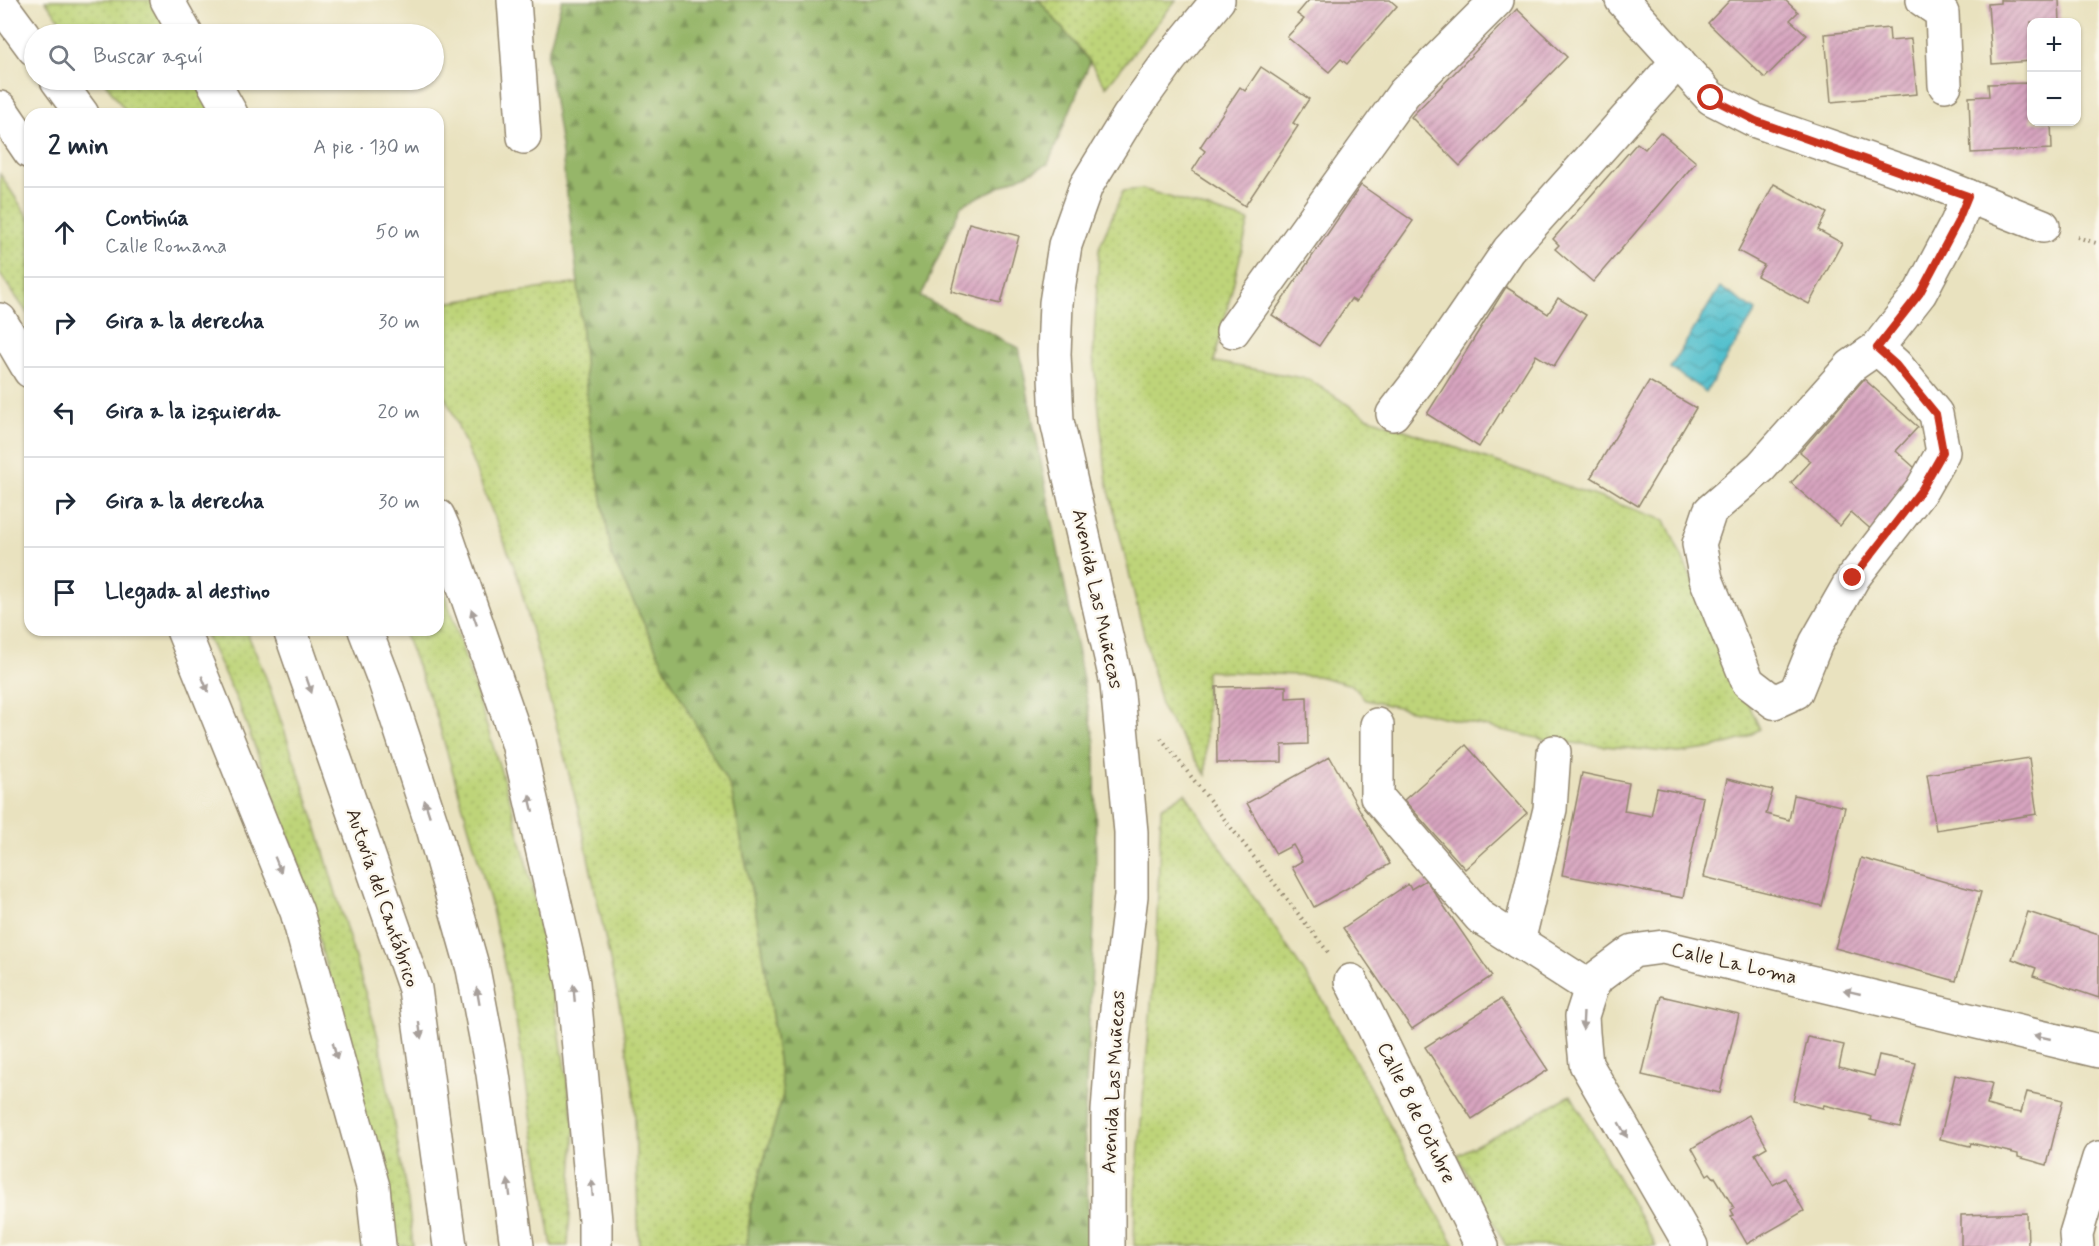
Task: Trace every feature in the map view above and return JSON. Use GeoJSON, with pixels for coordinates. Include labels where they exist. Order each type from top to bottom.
{"type":"FeatureCollection","features":[{"type":"Feature","properties":{"kind":"main road"},"geometry":{"type":"LineString","coordinates":[[167,0],[180,24]]}},
{"type":"Feature","properties":{"kind":"main road"},"geometry":{"type":"LineString","coordinates":[[514,0],[524,136]]}},
{"type":"Feature","properties":{"kind":"main road","name":"Avenida Las Muñecas"},"geometry":{"type":"LineString","coordinates":[[1108,1246],[1109,1099],[1113,1042],[1131,896],[1131,832],[1118,684],[1057,421],[1054,354],[1056,303],[1065,245],[1086,186],[1129,116],[1170,59],[1218,0]]}},
{"type":"Feature","properties":{"kind":"main road"},"geometry":{"type":"LineString","coordinates":[[1233,331],[1404,93],[1497,0]]}},
{"type":"Feature","properties":{"kind":"main road"},"geometry":{"type":"LineString","coordinates":[[1622,0],[1711,98],[1756,121],[1968,196],[2043,226]]}},
{"type":"Feature","properties":{"kind":"main road"},"geometry":{"type":"LineString","coordinates":[[1923,0],[1942,13],[1945,85]]}},
{"type":"Feature","properties":{"kind":"main road"},"geometry":{"type":"LineString","coordinates":[[0,3],[24,35]]}},
{"type":"Feature","properties":{"kind":"main road"},"geometry":{"type":"LineString","coordinates":[[1393,414],[1427,370],[1509,250],[1678,61]]}},
{"type":"Feature","properties":{"kind":"main road"},"geometry":{"type":"LineString","coordinates":[[64,90],[78,108]]}},
{"type":"Feature","properties":{"kind":"main road"},"geometry":{"type":"LineString","coordinates":[[218,90],[228,108]]}},
{"type":"Feature","properties":{"kind":"main road"},"geometry":{"type":"LineString","coordinates":[[0,108],[24,143]]}},
{"type":"Feature","properties":{"kind":"main road"},"geometry":{"type":"LineString","coordinates":[[1877,348],[1896,365],[1936,414],[1943,452],[1922,489],[1853,578],[1816,643],[1796,692],[1774,702],[1748,682],[1706,579],[1699,544],[1710,511],[1761,467],[1851,366],[1877,348],[1920,293],[1957,223],[1968,196]]}},
{"type":"Feature","properties":{"kind":"main road"},"geometry":{"type":"LineString","coordinates":[[0,320],[24,361]]}},
{"type":"Feature","properties":{"kind":"main road"},"geometry":{"type":"LineString","coordinates":[[444,530],[518,743],[573,983],[595,1221],[595,1246]]}},
{"type":"Feature","properties":{"kind":"main road"},"geometry":{"type":"LineString","coordinates":[[185,636],[297,912],[373,1186],[379,1246]]}},
{"type":"Feature","properties":{"kind":"main road","name":"Autovía del Cantábrico"},"geometry":{"type":"LineString","coordinates":[[292,636],[415,989],[450,1246]]}},
{"type":"Feature","properties":{"kind":"main road"},"geometry":{"type":"LineString","coordinates":[[367,636],[434,828],[473,969],[493,1074],[517,1246]]}},
{"type":"Feature","properties":{"kind":"main road"},"geometry":{"type":"LineString","coordinates":[[1377,725],[1377,798],[1480,917],[1591,988]]}},
{"type":"Feature","properties":{"kind":"main road"},"geometry":{"type":"LineString","coordinates":[[1518,942],[1550,809],[1554,752]]}},
{"type":"Feature","properties":{"kind":"main road","name":"Calle La Loma"},"geometry":{"type":"LineString","coordinates":[[1691,1246],[1586,1064],[1582,1016],[1591,988],[1598,977],[1633,951],[1663,947],[2099,1051]]}},
{"type":"Feature","properties":{"kind":"main road","name":"Calle 8 de Octubre"},"geometry":{"type":"LineString","coordinates":[[1351,981],[1482,1246]]}},
{"type":"Feature","properties":{"kind":"main road"},"geometry":{"type":"LineString","coordinates":[[2077,1246],[2076,1234],[2099,1158]]}},
{"type":"Feature","properties":{"kind":"path"},"geometry":{"type":"LineString","coordinates":[[1154,730],[1351,981]]}},
{"type":"Feature","properties":{"kind":"green space"},"geometry":{"type":"Polygon","coordinates":[[[45,0],[153,0],[168,24],[63,24],[45,0]]]}},
{"type":"Feature","properties":{"kind":"green space"},"geometry":{"type":"Polygon","coordinates":[[[562,0],[1039,0],[1090,62],[1048,164],[961,205],[921,297],[1019,348],[1095,742],[1096,884],[1084,1127],[1090,1246],[747,1246],[751,1205],[783,1095],[762,944],[731,789],[669,676],[612,557],[589,423],[578,283],[547,56],[562,0]]]}},
{"type":"Feature","properties":{"kind":"green space"},"geometry":{"type":"Polygon","coordinates":[[[1039,0],[1176,0],[1106,87],[1090,62],[1039,0]]]}},
{"type":"Feature","properties":{"kind":"green space"},"geometry":{"type":"Polygon","coordinates":[[[110,90],[206,90],[216,108],[124,108],[110,90]]]}},
{"type":"Feature","properties":{"kind":"green space"},"geometry":{"type":"Polygon","coordinates":[[[0,174],[24,211],[24,308],[0,274],[0,174]]]}},
{"type":"Feature","properties":{"kind":"green space"},"geometry":{"type":"Polygon","coordinates":[[[1142,189],[1249,221],[1214,362],[1308,379],[1367,417],[1665,520],[1760,729],[1744,739],[1708,749],[1679,753],[1551,741],[1366,700],[1352,685],[1317,676],[1206,671],[1206,775],[1162,709],[1107,482],[1093,357],[1099,248],[1123,191],[1142,189]]]}},
{"type":"Feature","properties":{"kind":"green space"},"geometry":{"type":"Polygon","coordinates":[[[578,283],[589,423],[612,557],[669,676],[731,789],[762,944],[783,1095],[751,1205],[747,1246],[639,1246],[634,1093],[619,1003],[577,805],[517,574],[444,396],[444,303],[578,283]]]}},
{"type":"Feature","properties":{"kind":"green space"},"geometry":{"type":"Polygon","coordinates":[[[444,591],[511,803],[532,886],[551,982],[575,1129],[568,1246],[552,1246],[515,1015],[490,900],[435,711],[405,636],[444,636],[444,591]]]}},
{"type":"Feature","properties":{"kind":"green space"},"geometry":{"type":"Polygon","coordinates":[[[207,636],[249,636],[267,680],[313,815],[379,1040],[408,1201],[413,1246],[389,1246],[365,1114],[299,864],[239,705],[207,636]]]}},
{"type":"Feature","properties":{"kind":"green space"},"geometry":{"type":"Polygon","coordinates":[[[1185,793],[1322,999],[1455,1246],[1134,1246],[1135,1194],[1156,945],[1161,808],[1185,793]]]}},
{"type":"Feature","properties":{"kind":"green space"},"geometry":{"type":"Polygon","coordinates":[[[1571,1095],[1656,1246],[1506,1246],[1457,1155],[1571,1095]]]}},
{"type":"Feature","properties":{"kind":"water"},"geometry":{"type":"Polygon","coordinates":[[[1720,287],[1756,311],[1706,392],[1670,368],[1720,287]]]}},
{"type":"Feature","properties":{"kind":"building"},"geometry":{"type":"Polygon","coordinates":[[[1309,0],[1390,0],[1397,6],[1347,64],[1341,59],[1329,72],[1287,37],[1304,19],[1297,14],[1309,0]]]}},
{"type":"Feature","properties":{"kind":"building"},"geometry":{"type":"Polygon","coordinates":[[[1730,0],[1785,0],[1798,12],[1790,20],[1807,35],[1765,78],[1708,23],[1730,0]]]}},
{"type":"Feature","properties":{"kind":"building"},"geometry":{"type":"Polygon","coordinates":[[[2000,0],[2059,0],[2060,18],[2027,18],[2027,61],[1992,64],[1988,4],[2000,3],[2000,0]]]}},
{"type":"Feature","properties":{"kind":"building"},"geometry":{"type":"Polygon","coordinates":[[[1517,9],[1567,57],[1460,166],[1411,117],[1517,9]]]}},
{"type":"Feature","properties":{"kind":"building"},"geometry":{"type":"Polygon","coordinates":[[[1889,28],[1890,41],[1911,39],[1917,94],[1831,102],[1825,34],[1889,28]]]}},
{"type":"Feature","properties":{"kind":"building"},"geometry":{"type":"Polygon","coordinates":[[[1261,67],[1309,99],[1293,123],[1298,126],[1245,206],[1192,171],[1205,151],[1200,147],[1240,87],[1245,91],[1261,67]]]}},
{"type":"Feature","properties":{"kind":"building"},"geometry":{"type":"Polygon","coordinates":[[[2027,83],[2027,126],[2051,126],[2052,149],[1971,153],[1969,97],[1989,96],[1988,84],[2027,83]]]}},
{"type":"Feature","properties":{"kind":"building"},"geometry":{"type":"Polygon","coordinates":[[[1660,132],[1696,162],[1593,282],[1555,249],[1559,245],[1553,239],[1637,143],[1645,149],[1660,132]]]}},
{"type":"Feature","properties":{"kind":"building"},"geometry":{"type":"Polygon","coordinates":[[[1774,184],[1827,213],[1818,230],[1842,243],[1809,304],[1757,276],[1764,265],[1738,251],[1774,184]]]}},
{"type":"Feature","properties":{"kind":"building"},"geometry":{"type":"Polygon","coordinates":[[[1361,185],[1413,221],[1356,302],[1351,299],[1319,346],[1272,315],[1361,185]]]}},
{"type":"Feature","properties":{"kind":"building"},"geometry":{"type":"Polygon","coordinates":[[[969,223],[1019,236],[1001,304],[951,291],[969,223]]]}},
{"type":"Feature","properties":{"kind":"building"},"geometry":{"type":"Polygon","coordinates":[[[1506,287],[1548,314],[1558,298],[1586,315],[1554,366],[1536,355],[1479,447],[1427,414],[1506,287]]]}},
{"type":"Feature","properties":{"kind":"building"},"geometry":{"type":"Polygon","coordinates":[[[1864,379],[1918,427],[1896,451],[1924,476],[1874,532],[1851,512],[1840,526],[1791,483],[1811,461],[1800,452],[1864,379]]]}},
{"type":"Feature","properties":{"kind":"building"},"geometry":{"type":"Polygon","coordinates":[[[1649,381],[1696,408],[1638,506],[1591,477],[1649,381]]]}},
{"type":"Feature","properties":{"kind":"building"},"geometry":{"type":"Polygon","coordinates":[[[1286,686],[1286,698],[1307,697],[1308,744],[1282,745],[1282,762],[1217,763],[1216,687],[1286,686]]]}},
{"type":"Feature","properties":{"kind":"building"},"geometry":{"type":"Polygon","coordinates":[[[1466,745],[1527,813],[1465,869],[1404,800],[1466,745]]]}},
{"type":"Feature","properties":{"kind":"building"},"geometry":{"type":"Polygon","coordinates":[[[1330,757],[1390,864],[1314,907],[1292,867],[1302,861],[1293,845],[1276,854],[1247,803],[1330,757]]]}},
{"type":"Feature","properties":{"kind":"building"},"geometry":{"type":"Polygon","coordinates":[[[2029,758],[2037,814],[1936,830],[1927,774],[2029,758]]]}},
{"type":"Feature","properties":{"kind":"building"},"geometry":{"type":"Polygon","coordinates":[[[1582,773],[1629,783],[1624,811],[1651,816],[1657,788],[1703,797],[1683,898],[1562,875],[1582,773]]]}},
{"type":"Feature","properties":{"kind":"building"},"geometry":{"type":"Polygon","coordinates":[[[1727,779],[1773,790],[1766,814],[1789,820],[1794,795],[1845,807],[1822,906],[1704,877],[1727,779]]]}},
{"type":"Feature","properties":{"kind":"building"},"geometry":{"type":"Polygon","coordinates":[[[1861,858],[1981,892],[1956,981],[1835,948],[1861,858]]]}},
{"type":"Feature","properties":{"kind":"building"},"geometry":{"type":"Polygon","coordinates":[[[1426,880],[1492,976],[1412,1029],[1343,928],[1408,884],[1411,889],[1426,880]]]}},
{"type":"Feature","properties":{"kind":"building"},"geometry":{"type":"Polygon","coordinates":[[[2028,912],[2099,935],[2099,998],[2033,976],[2036,968],[2012,959],[2028,912]]]}},
{"type":"Feature","properties":{"kind":"building"},"geometry":{"type":"Polygon","coordinates":[[[1661,996],[1739,1014],[1720,1093],[1642,1075],[1661,996]]]}},
{"type":"Feature","properties":{"kind":"building"},"geometry":{"type":"Polygon","coordinates":[[[1501,999],[1548,1070],[1472,1119],[1425,1047],[1501,999]]]}},
{"type":"Feature","properties":{"kind":"building"},"geometry":{"type":"Polygon","coordinates":[[[1808,1037],[1844,1045],[1839,1067],[1874,1076],[1879,1055],[1916,1063],[1900,1127],[1824,1105],[1823,1108],[1793,1101],[1808,1037]]]}},
{"type":"Feature","properties":{"kind":"building"},"geometry":{"type":"Polygon","coordinates":[[[1955,1075],[1992,1083],[1987,1105],[2004,1110],[2021,1113],[2027,1092],[2063,1100],[2047,1165],[2018,1157],[2018,1154],[1971,1143],[1970,1146],[1940,1139],[1955,1075]]]}},
{"type":"Feature","properties":{"kind":"building"},"geometry":{"type":"Polygon","coordinates":[[[1749,1115],[1767,1147],[1755,1154],[1773,1185],[1785,1178],[1804,1211],[1747,1244],[1731,1216],[1734,1215],[1731,1210],[1734,1208],[1715,1177],[1710,1173],[1707,1175],[1692,1148],[1749,1115]]]}},
{"type":"Feature","properties":{"kind":"building"},"geometry":{"type":"Polygon","coordinates":[[[2027,1213],[2028,1246],[1961,1246],[1961,1215],[2027,1213]]]}},
{"type":"Feature","properties":{"kind":"route"},"geometry":{"type":"LineString","coordinates":[[1711,98],[1756,121],[1968,196],[1957,223],[1920,293],[1877,348],[1896,365],[1936,414],[1943,452],[1922,489],[1853,578]]}}]}
